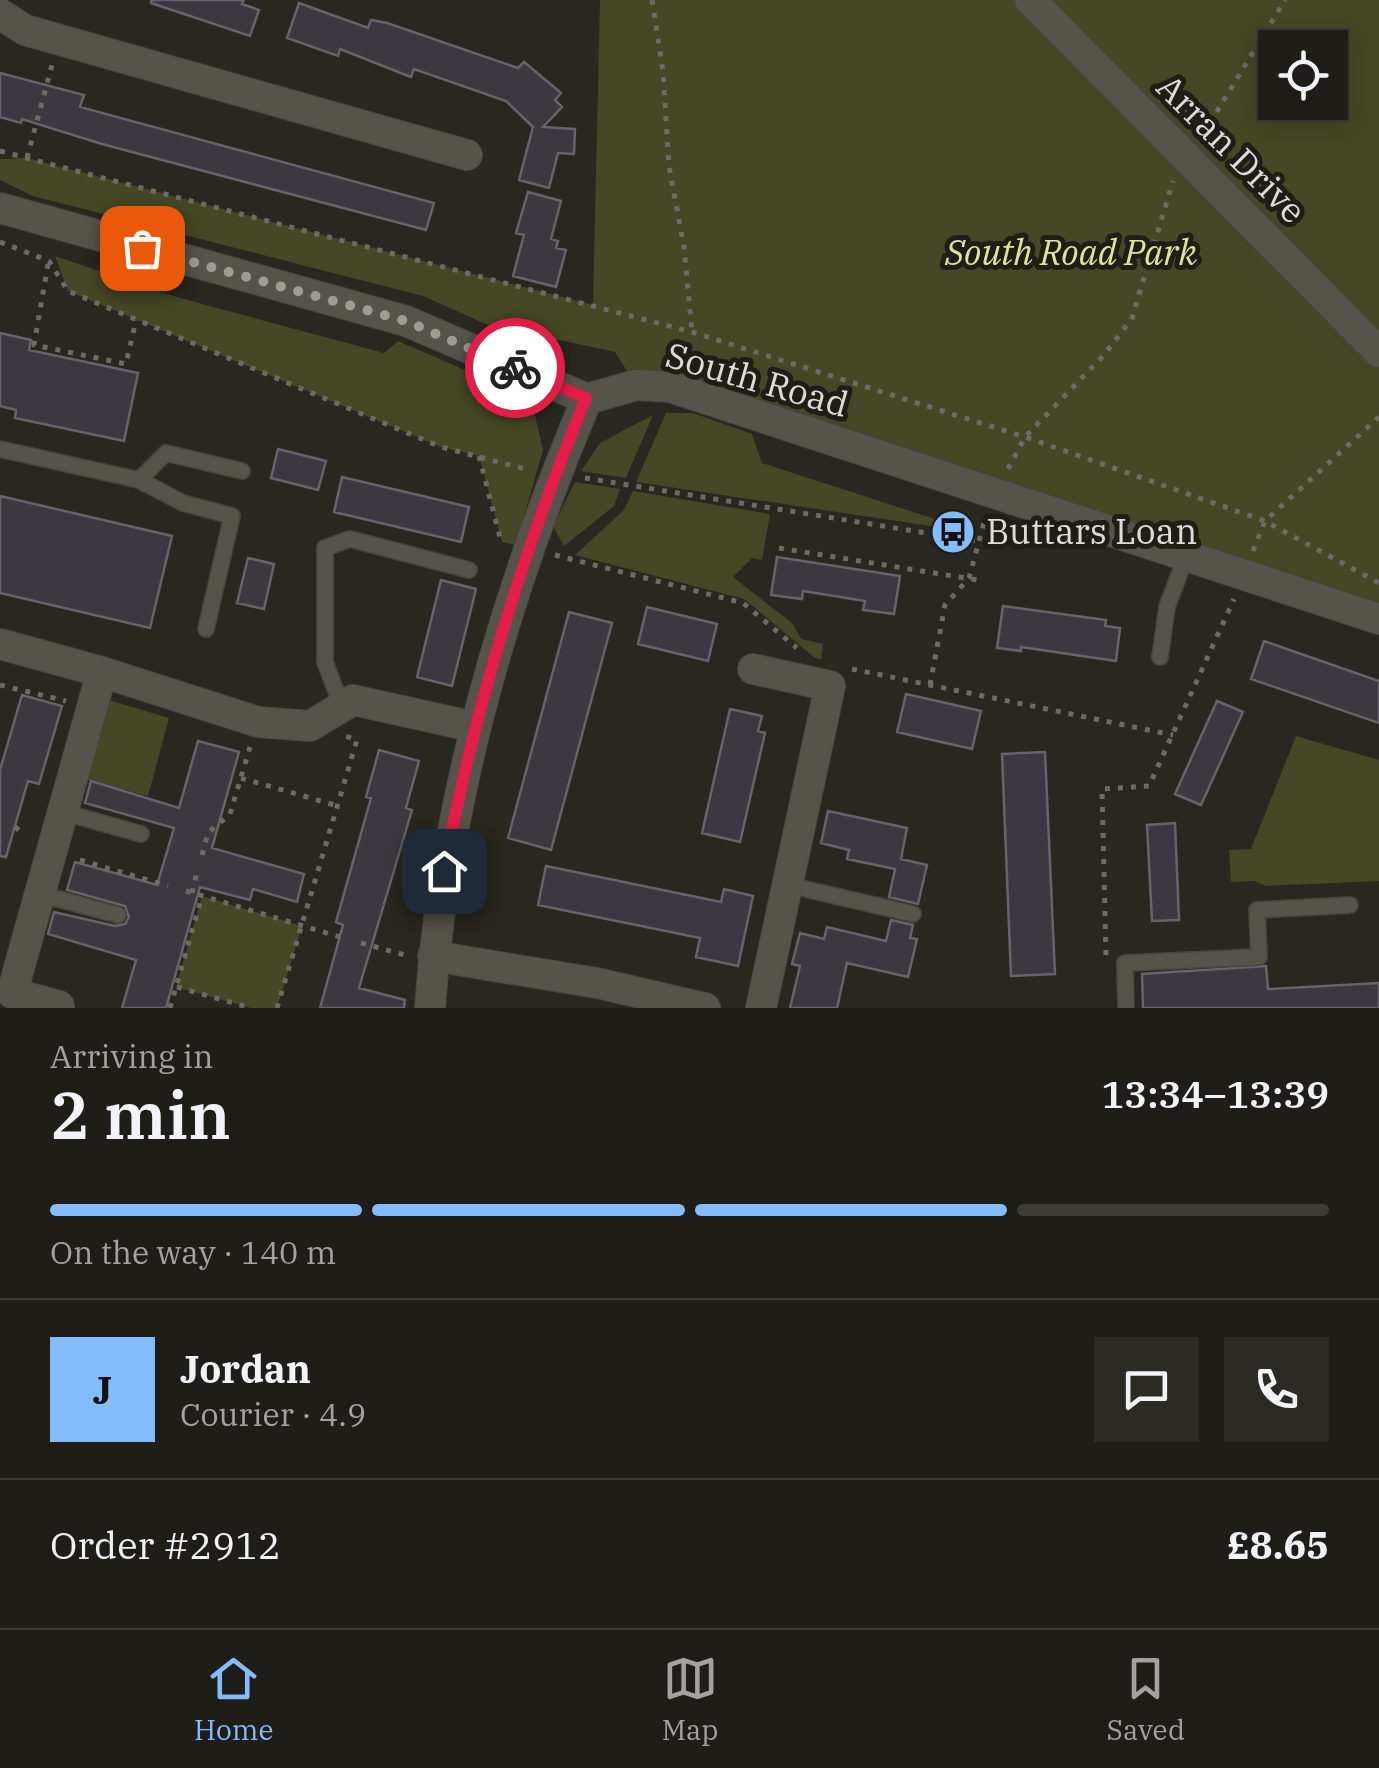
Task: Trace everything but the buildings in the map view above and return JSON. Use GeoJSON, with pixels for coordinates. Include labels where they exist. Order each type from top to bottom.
{"type":"FeatureCollection","features":[{"type":"Feature","properties":{"kind":"street","name":"Arran Drive"},"geometry":{"type":"LineString","coordinates":[[1030,0],[1379,352]]}},
{"type":"Feature","properties":{"kind":"street"},"geometry":{"type":"LineString","coordinates":[[0,14],[24,30],[466,155]]}},
{"type":"Feature","properties":{"kind":"street"},"geometry":{"type":"LineString","coordinates":[[0,208],[406,321],[586,398],[528,548],[475,728],[448,853],[430,1008]]}},
{"type":"Feature","properties":{"kind":"street","name":"South Road"},"geometry":{"type":"LineString","coordinates":[[586,398],[636,385],[670,387],[1379,620]]}},
{"type":"Feature","properties":{"kind":"street"},"geometry":{"type":"LineString","coordinates":[[0,644],[258,722],[310,726],[354,700],[475,728]]}},
{"type":"Feature","properties":{"kind":"street"},"geometry":{"type":"LineString","coordinates":[[752,668],[830,686],[761,1008]]}},
{"type":"Feature","properties":{"kind":"street"},"geometry":{"type":"LineString","coordinates":[[59,1006],[12,993],[102,672]]}},
{"type":"Feature","properties":{"kind":"street"},"geometry":{"type":"LineString","coordinates":[[434,956],[597,983],[704,1008]]}},
{"type":"Feature","properties":{"kind":"lane"},"geometry":{"type":"LineString","coordinates":[[0,449],[139,480],[183,504],[232,516],[206,629]]}},
{"type":"Feature","properties":{"kind":"lane"},"geometry":{"type":"LineString","coordinates":[[139,480],[166,453],[242,470]]}},
{"type":"Feature","properties":{"kind":"lane"},"geometry":{"type":"LineString","coordinates":[[342,707],[325,662],[325,548],[350,540],[469,570]]}},
{"type":"Feature","properties":{"kind":"lane"},"geometry":{"type":"LineString","coordinates":[[1160,657],[1167,607],[1186,556]]}},
{"type":"Feature","properties":{"kind":"lane"},"geometry":{"type":"LineString","coordinates":[[63,812],[141,834]]}},
{"type":"Feature","properties":{"kind":"lane"},"geometry":{"type":"LineString","coordinates":[[788,885],[913,914]]}},
{"type":"Feature","properties":{"kind":"lane"},"geometry":{"type":"LineString","coordinates":[[40,894],[118,915]]}},
{"type":"Feature","properties":{"kind":"lane"},"geometry":{"type":"LineString","coordinates":[[1126,1008],[1125,963],[1259,956],[1258,910],[1350,905]]}},
{"type":"Feature","properties":{"kind":"path"},"geometry":{"type":"LineString","coordinates":[[652,0],[692,332]]}},
{"type":"Feature","properties":{"kind":"path"},"geometry":{"type":"LineString","coordinates":[[930,686],[944,605],[969,578],[976,541],[994,493],[1024,437],[1104,355],[1132,318],[1174,180],[1284,0]]}},
{"type":"Feature","properties":{"kind":"path"},"geometry":{"type":"LineString","coordinates":[[28,158],[59,40]]}},
{"type":"Feature","properties":{"kind":"path"},"geometry":{"type":"LineString","coordinates":[[0,152],[692,332],[1024,437],[1265,520],[1379,583]]}},
{"type":"Feature","properties":{"kind":"path"},"geometry":{"type":"LineString","coordinates":[[0,242],[49,260],[68,291],[441,446],[555,474],[976,541]]}},
{"type":"Feature","properties":{"kind":"path"},"geometry":{"type":"LineString","coordinates":[[49,260],[34,345],[126,364],[136,320]]}},
{"type":"Feature","properties":{"kind":"path"},"geometry":{"type":"LineString","coordinates":[[1125,963],[1105,954],[1102,789],[1149,786],[1265,520],[1379,417]]}},
{"type":"Feature","properties":{"kind":"path"},"geometry":{"type":"LineString","coordinates":[[479,456],[502,542],[743,603],[799,649]]}},
{"type":"Feature","properties":{"kind":"path"},"geometry":{"type":"LineString","coordinates":[[779,548],[984,581]]}},
{"type":"Feature","properties":{"kind":"path"},"geometry":{"type":"LineString","coordinates":[[834,665],[1173,735]]}},
{"type":"Feature","properties":{"kind":"path"},"geometry":{"type":"LineString","coordinates":[[0,685],[78,704]]}},
{"type":"Feature","properties":{"kind":"path"},"geometry":{"type":"LineString","coordinates":[[202,855],[208,833],[230,814],[258,722]]}},
{"type":"Feature","properties":{"kind":"path"},"geometry":{"type":"LineString","coordinates":[[277,1008],[357,740],[310,726]]}},
{"type":"Feature","properties":{"kind":"path"},"geometry":{"type":"LineString","coordinates":[[241,778],[338,806]]}},
{"type":"Feature","properties":{"kind":"path"},"geometry":{"type":"LineString","coordinates":[[52,852],[168,886]]}},
{"type":"Feature","properties":{"kind":"path"},"geometry":{"type":"LineString","coordinates":[[198,872],[189,892],[340,937]]}},
{"type":"Feature","properties":{"kind":"path"},"geometry":{"type":"LineString","coordinates":[[170,1008],[202,896]]}},
{"type":"Feature","properties":{"kind":"path"},"geometry":{"type":"LineString","coordinates":[[361,942],[403,955],[434,956]]}},
{"type":"Feature","properties":{"kind":"path"},"geometry":{"type":"LineString","coordinates":[[176,986],[251,1008]]}},
{"type":"Feature","properties":{"kind":"green space","name":"South Road Park"},"geometry":{"type":"Polygon","coordinates":[[[600,0],[1379,0],[1379,619],[636,385],[615,352],[506,333],[423,296],[33,196],[0,180],[0,159],[27,158],[593,305],[600,0]]]}},
{"type":"Feature","properties":{"kind":"green space"},"geometry":{"type":"Polygon","coordinates":[[[55,256],[173,296],[384,353],[398,341],[511,390],[534,411],[543,450],[516,545],[502,542],[479,456],[441,447],[68,291],[55,256]]]}},
{"type":"Feature","properties":{"kind":"green space"},"geometry":{"type":"Polygon","coordinates":[[[666,413],[693,413],[752,434],[762,463],[938,520],[937,527],[636,482],[666,413]]]}},
{"type":"Feature","properties":{"kind":"green space"},"geometry":{"type":"Polygon","coordinates":[[[653,415],[626,478],[581,471],[600,443],[653,415]]]}},
{"type":"Feature","properties":{"kind":"green space"},"geometry":{"type":"Polygon","coordinates":[[[575,482],[620,489],[614,506],[564,546],[553,526],[575,482]]]}},
{"type":"Feature","properties":{"kind":"green space"},"geometry":{"type":"Polygon","coordinates":[[[633,491],[770,514],[762,560],[752,558],[733,577],[793,624],[801,639],[823,644],[821,659],[744,599],[575,555],[624,510],[633,491]]]}},
{"type":"Feature","properties":{"kind":"green space"},"geometry":{"type":"Polygon","coordinates":[[[105,699],[169,718],[148,796],[86,780],[105,699]]]}},
{"type":"Feature","properties":{"kind":"green space"},"geometry":{"type":"Polygon","coordinates":[[[1296,736],[1379,760],[1379,881],[1266,886],[1254,881],[1231,882],[1229,850],[1251,849],[1296,736]]]}},
{"type":"Feature","properties":{"kind":"green space"},"geometry":{"type":"Polygon","coordinates":[[[202,896],[302,926],[277,1008],[251,1008],[176,987],[202,896]]]}},
{"type":"Feature","properties":{"kind":"way so far"},"geometry":{"type":"LineString","coordinates":[[142,248],[406,321],[515,368]]}},
{"type":"Feature","properties":{"kind":"place","name":"Buttars Loan"},"geometry":{"type":"Point","coordinates":[953,532]}},
{"type":"Feature","properties":{"kind":"route"},"geometry":{"type":"LineString","coordinates":[[444,871],[475,728],[528,548],[586,398],[515,368]]}}]}
